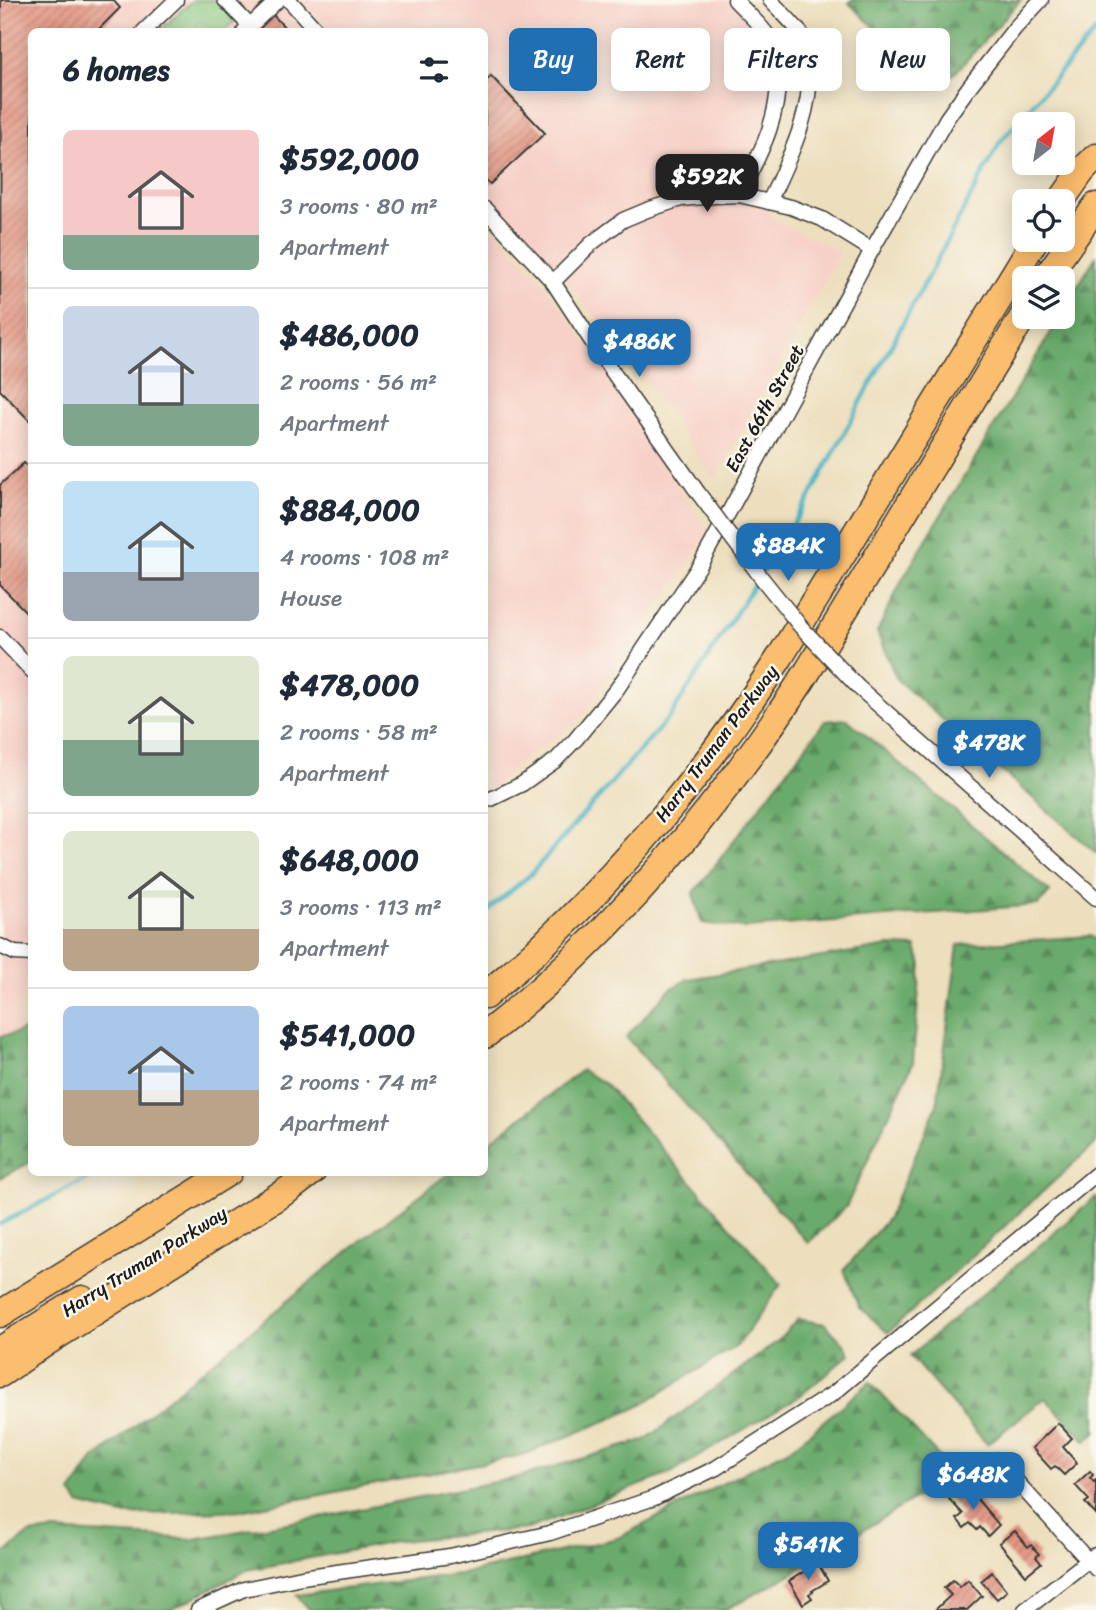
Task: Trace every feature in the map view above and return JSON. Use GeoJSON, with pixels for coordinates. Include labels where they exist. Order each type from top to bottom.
{"type":"FeatureCollection","features":[{"type":"Feature","properties":{"kind":"highway"},"geometry":{"type":"LineString","coordinates":[[1070,189],[1091,160]]}},
{"type":"Feature","properties":{"kind":"highway"},"geometry":{"type":"LineString","coordinates":[[1054,266],[1096,206]]}},
{"type":"Feature","properties":{"kind":"highway","name":"Harry Truman Parkway"},"geometry":{"type":"LineString","coordinates":[[488,993],[548,940],[618,869],[725,738],[780,657],[1028,252]]}},
{"type":"Feature","properties":{"kind":"highway","name":"Harry Truman Parkway"},"geometry":{"type":"LineString","coordinates":[[488,1033],[569,962],[615,917],[674,851],[741,768],[775,722],[827,639],[1015,329]]}},
{"type":"Feature","properties":{"kind":"highway","name":"Harry Truman Parkway"},"geometry":{"type":"LineString","coordinates":[[0,1314],[223,1176]]}},
{"type":"Feature","properties":{"kind":"highway","name":"Harry Truman Parkway"},"geometry":{"type":"LineString","coordinates":[[0,1350],[281,1176]]}},
{"type":"Feature","properties":{"kind":"highway"},"geometry":{"type":"LineString","coordinates":[[0,1374],[307,1176]]}},
{"type":"Feature","properties":{"kind":"highway"},"geometry":{"type":"LineString","coordinates":[[0,1294],[191,1196]]}},
{"type":"Feature","properties":{"kind":"street"},"geometry":{"type":"LineString","coordinates":[[147,28],[176,0]]}},
{"type":"Feature","properties":{"kind":"street"},"geometry":{"type":"LineString","coordinates":[[225,0],[246,28]]}},
{"type":"Feature","properties":{"kind":"street"},"geometry":{"type":"LineString","coordinates":[[248,28],[278,0]]}},
{"type":"Feature","properties":{"kind":"street"},"geometry":{"type":"LineString","coordinates":[[289,0],[314,28]]}},
{"type":"Feature","properties":{"kind":"street"},"geometry":{"type":"LineString","coordinates":[[735,0],[760,28]]}},
{"type":"Feature","properties":{"kind":"street"},"geometry":{"type":"LineString","coordinates":[[769,202],[792,151],[808,103],[811,75],[807,43],[770,0]]}},
{"type":"Feature","properties":{"kind":"street","name":"East 66th Street"},"geometry":{"type":"LineString","coordinates":[[488,800],[522,784],[556,760],[617,689],[700,565],[947,118],[1015,29],[1041,0]]}},
{"type":"Feature","properties":{"kind":"street"},"geometry":{"type":"LineString","coordinates":[[769,28],[784,15]]}},
{"type":"Feature","properties":{"kind":"street"},"geometry":{"type":"LineString","coordinates":[[739,195],[760,155],[776,107],[778,91]]}},
{"type":"Feature","properties":{"kind":"street"},"geometry":{"type":"LineString","coordinates":[[553,282],[592,243],[624,220],[681,199],[714,195],[739,195],[791,207],[822,219],[873,250]]}},
{"type":"Feature","properties":{"kind":"street"},"geometry":{"type":"LineString","coordinates":[[488,212],[553,282],[600,354],[699,494],[793,618],[858,687],[1096,898]]}},
{"type":"Feature","properties":{"kind":"street"},"geometry":{"type":"LineString","coordinates":[[0,637],[28,667]]}},
{"type":"Feature","properties":{"kind":"street"},"geometry":{"type":"LineString","coordinates":[[0,947],[15,953],[28,954]]}},
{"type":"Feature","properties":{"kind":"street"},"geometry":{"type":"LineString","coordinates":[[198,1610],[244,1589],[302,1577],[450,1556],[550,1533],[653,1498],[716,1468],[834,1393],[1096,1174]]}},
{"type":"Feature","properties":{"kind":"street"},"geometry":{"type":"LineString","coordinates":[[997,1460],[1094,1561],[1025,1610]]}},
{"type":"Feature","properties":{"kind":"shaded area"},"geometry":{"type":"Polygon","coordinates":[[[0,0],[275,0],[302,28],[28,28],[28,968],[17,1033],[0,1036],[0,0]]]}},
{"type":"Feature","properties":{"kind":"shaded area"},"geometry":{"type":"Polygon","coordinates":[[[302,0],[732,0],[752,28],[724,28],[724,91],[776,91],[777,98],[751,163],[772,218],[840,252],[715,480],[648,384],[550,260],[488,194],[488,28],[329,28],[302,0]]]}},
{"type":"Feature","properties":{"kind":"shaded area"},"geometry":{"type":"Polygon","coordinates":[[[488,223],[536,273],[622,392],[709,534],[578,721],[513,768],[488,792],[488,223]]]}},
{"type":"Feature","properties":{"kind":"green space"},"geometry":{"type":"Polygon","coordinates":[[[193,0],[217,0],[235,21],[227,28],[162,28],[193,0]]]}},
{"type":"Feature","properties":{"kind":"green space"},"geometry":{"type":"Polygon","coordinates":[[[852,0],[1021,0],[950,76],[950,28],[875,28],[849,3],[852,0]]]}},
{"type":"Feature","properties":{"kind":"green space"},"geometry":{"type":"Polygon","coordinates":[[[1096,256],[1096,853],[897,680],[877,632],[902,580],[1053,329],[1075,329],[1075,291],[1096,256]]]}},
{"type":"Feature","properties":{"kind":"green space"},"geometry":{"type":"Polygon","coordinates":[[[847,719],[1050,892],[1038,905],[746,928],[702,923],[693,894],[825,721],[847,719]]]}},
{"type":"Feature","properties":{"kind":"green space"},"geometry":{"type":"Polygon","coordinates":[[[1090,936],[1096,940],[1096,1143],[888,1333],[859,1307],[844,1270],[888,1218],[937,1105],[958,945],[1090,936]]]}},
{"type":"Feature","properties":{"kind":"green space"},"geometry":{"type":"Polygon","coordinates":[[[889,946],[916,947],[921,964],[913,1063],[846,1207],[808,1243],[626,1037],[669,990],[688,979],[889,946]]]}},
{"type":"Feature","properties":{"kind":"green space"},"geometry":{"type":"Polygon","coordinates":[[[28,1028],[28,1164],[0,1178],[0,1036],[28,1028]]]}},
{"type":"Feature","properties":{"kind":"green space"},"geometry":{"type":"Polygon","coordinates":[[[582,1070],[605,1084],[781,1284],[737,1346],[634,1409],[523,1455],[245,1510],[123,1515],[79,1504],[71,1493],[92,1461],[369,1234],[445,1176],[488,1176],[488,1143],[582,1070]]]}},
{"type":"Feature","properties":{"kind":"green space"},"geometry":{"type":"Polygon","coordinates":[[[1096,1197],[1096,1432],[1086,1441],[1045,1398],[987,1444],[910,1356],[1096,1197]]]}},
{"type":"Feature","properties":{"kind":"green space"},"geometry":{"type":"Polygon","coordinates":[[[798,1319],[825,1324],[850,1354],[800,1396],[669,1474],[528,1529],[400,1541],[247,1570],[170,1610],[0,1610],[0,1557],[29,1534],[54,1531],[194,1539],[316,1518],[519,1477],[645,1440],[778,1341],[798,1319]]]}},
{"type":"Feature","properties":{"kind":"green space"},"geometry":{"type":"Polygon","coordinates":[[[870,1382],[955,1474],[790,1575],[725,1610],[310,1610],[296,1595],[467,1573],[618,1538],[793,1447],[870,1382]]]}},
{"type":"Feature","properties":{"kind":"building"},"geometry":{"type":"Polygon","coordinates":[[[1,0],[113,0],[120,8],[100,28],[28,28],[28,419],[0,390],[1,0]]]}},
{"type":"Feature","properties":{"kind":"building"},"geometry":{"type":"Polygon","coordinates":[[[273,15],[285,28],[260,28],[273,15]]]}},
{"type":"Feature","properties":{"kind":"building"},"geometry":{"type":"Polygon","coordinates":[[[491,76],[545,133],[490,184],[488,182],[488,79],[491,76]]]}},
{"type":"Feature","properties":{"kind":"building"},"geometry":{"type":"Polygon","coordinates":[[[24,463],[28,467],[28,614],[0,585],[0,485],[24,463]]]}},
{"type":"Feature","properties":{"kind":"building"},"geometry":{"type":"Polygon","coordinates":[[[1058,1423],[1072,1438],[1063,1447],[1077,1463],[1064,1475],[1055,1466],[1051,1469],[1032,1448],[1058,1423]]]}},
{"type":"Feature","properties":{"kind":"building"},"geometry":{"type":"Polygon","coordinates":[[[1090,1471],[1093,1475],[1090,1478],[1094,1482],[1096,1480],[1096,1515],[1085,1503],[1089,1500],[1075,1485],[1090,1471]]]}},
{"type":"Feature","properties":{"kind":"building"},"geometry":{"type":"Polygon","coordinates":[[[965,1485],[999,1525],[988,1536],[980,1527],[977,1530],[970,1523],[964,1528],[957,1519],[963,1514],[949,1499],[965,1485]]]}},
{"type":"Feature","properties":{"kind":"building"},"geometry":{"type":"Polygon","coordinates":[[[1015,1531],[1028,1547],[1031,1545],[1039,1554],[1036,1557],[1041,1563],[1026,1575],[999,1543],[1015,1531]]]}},
{"type":"Feature","properties":{"kind":"building"},"geometry":{"type":"Polygon","coordinates":[[[818,1563],[828,1581],[812,1591],[809,1594],[812,1598],[803,1604],[789,1581],[818,1563]]]}},
{"type":"Feature","properties":{"kind":"building"},"geometry":{"type":"Polygon","coordinates":[[[992,1572],[1007,1591],[997,1599],[981,1581],[992,1572]]]}},
{"type":"Feature","properties":{"kind":"building"},"geometry":{"type":"Polygon","coordinates":[[[953,1580],[960,1587],[968,1580],[982,1596],[967,1610],[935,1610],[951,1595],[944,1588],[953,1580]]]}},
{"type":"Feature","properties":{"kind":"waterway"},"geometry":{"type":"LineString","coordinates":[[488,910],[530,875],[671,715],[809,499],[1000,142],[1096,31]]}},
{"type":"Feature","properties":{"kind":"waterway"},"geometry":{"type":"LineString","coordinates":[[0,1224],[92,1176]]}}]}
